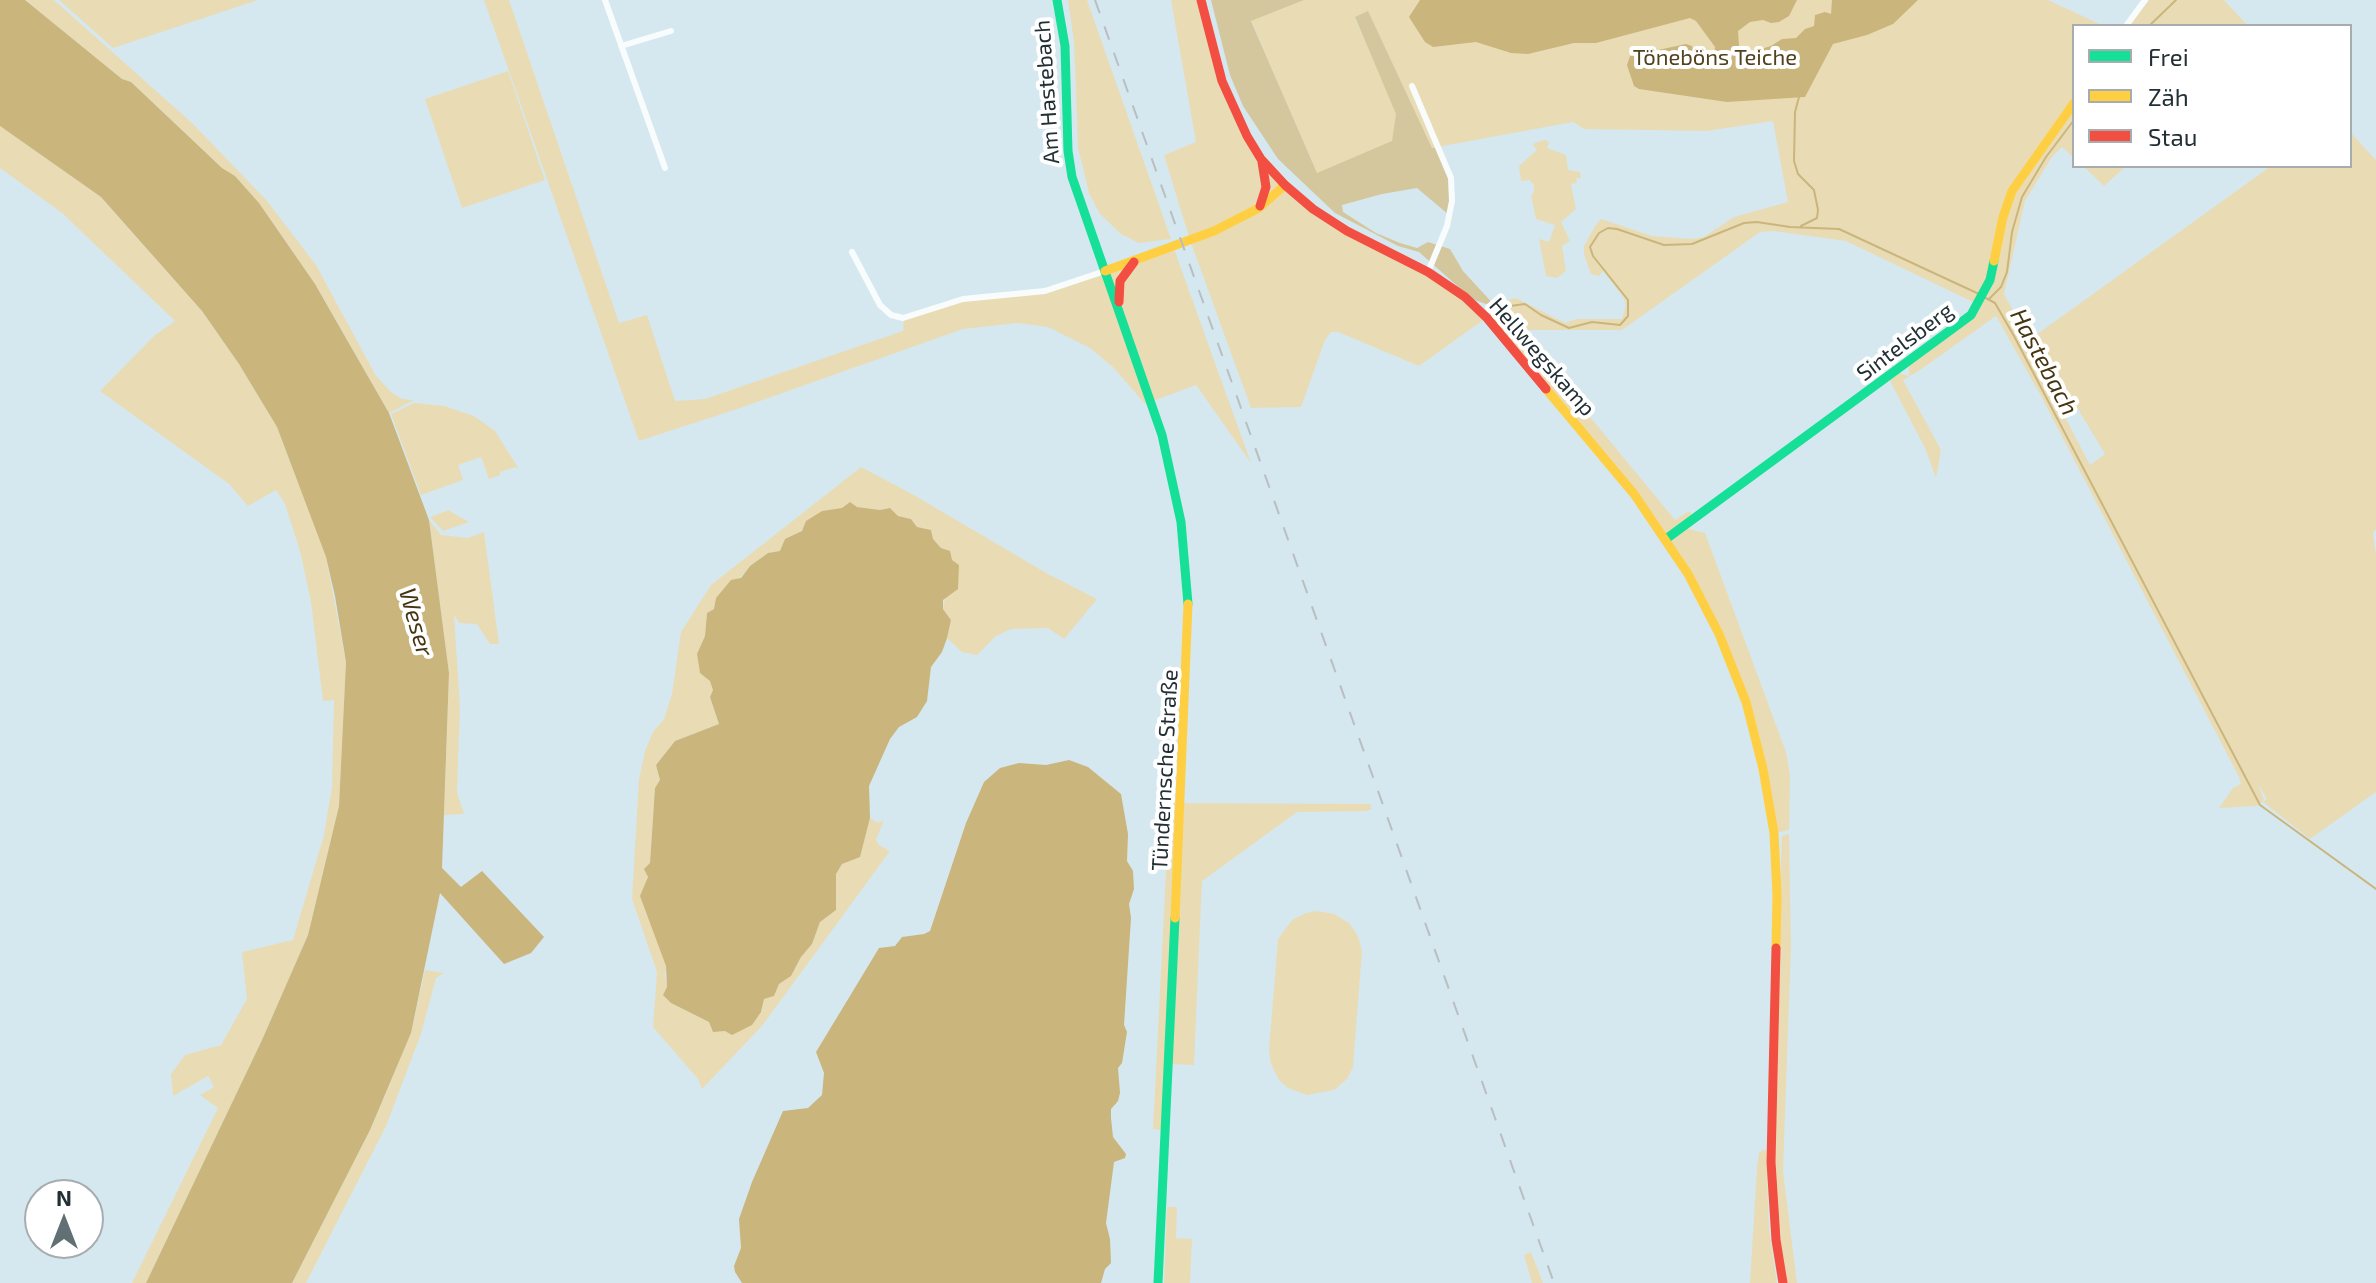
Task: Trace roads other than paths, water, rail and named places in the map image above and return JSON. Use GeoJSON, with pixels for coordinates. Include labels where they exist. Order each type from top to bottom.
{"type":"FeatureCollection","features":[{"type":"Feature","properties":{"kind":"main road","name":"Am Hastebach"},"geometry":{"type":"LineString","coordinates":[[1057,0],[1065,46],[1068,151],[1080,202],[1105,271]]}},
{"type":"Feature","properties":{"kind":"main road"},"geometry":{"type":"LineString","coordinates":[[1201,0],[1222,81],[1261,159],[1266,187],[1259,208]]}},
{"type":"Feature","properties":{"kind":"main road","name":"Sintelsberg"},"geometry":{"type":"LineString","coordinates":[[1666,539],[1960,325],[1982,297],[1990,280],[2003,217],[2012,191],[2072,106]]}},
{"type":"Feature","properties":{"kind":"main road","name":"Hellwegskamp"},"geometry":{"type":"LineString","coordinates":[[1261,159],[1313,209],[1347,231],[1428,272],[1465,297],[1487,318],[1634,494],[1688,574],[1719,634],[1746,702],[1763,769],[1774,833],[1777,895],[1771,1162],[1776,1240],[1783,1283]]}},
{"type":"Feature","properties":{"kind":"main road"},"geometry":{"type":"LineString","coordinates":[[1105,271],[1214,231],[1259,208],[1285,185]]}},
{"type":"Feature","properties":{"kind":"main road"},"geometry":{"type":"LineString","coordinates":[[1119,313],[1120,281],[1136,260]]}},
{"type":"Feature","properties":{"kind":"main road","name":"Tündernsche Straße"},"geometry":{"type":"LineString","coordinates":[[1105,271],[1162,435],[1175,486],[1188,587],[1188,653],[1158,1283]]}},
{"type":"Feature","properties":{"kind":"street"},"geometry":{"type":"LineString","coordinates":[[605,0],[665,168]]}},
{"type":"Feature","properties":{"kind":"street"},"geometry":{"type":"LineString","coordinates":[[2127,24],[2145,0]]}},
{"type":"Feature","properties":{"kind":"street"},"geometry":{"type":"LineString","coordinates":[[621,46],[671,31]]}},
{"type":"Feature","properties":{"kind":"street"},"geometry":{"type":"LineString","coordinates":[[1412,86],[1451,178],[1452,201],[1447,226],[1428,272]]}},
{"type":"Feature","properties":{"kind":"street"},"geometry":{"type":"LineString","coordinates":[[852,252],[880,305],[891,315],[903,318],[963,299],[1045,291],[1105,271]]}},
{"type":"Feature","properties":{"kind":"water","name":"Weser"},"geometry":{"type":"Polygon","coordinates":[[[0,0],[25,0],[122,79],[131,82],[222,168],[235,176],[259,203],[315,284],[389,413],[429,520],[449,673],[442,868],[461,887],[482,871],[544,937],[531,953],[504,964],[440,893],[411,1033],[370,1130],[292,1283],[146,1283],[262,1040],[308,935],[339,806],[346,662],[335,596],[326,557],[277,427],[202,311],[101,197],[0,126],[0,0]]]}},
{"type":"Feature","properties":{"kind":"water","name":"Töneböns Teiche"},"geometry":{"type":"Polygon","coordinates":[[[1420,0],[1797,0],[1789,16],[1779,22],[1750,22],[1738,31],[1739,46],[1754,51],[1782,39],[1796,38],[1805,29],[1814,26],[1815,15],[1831,14],[1832,0],[1918,0],[1893,24],[1833,44],[1805,97],[1727,102],[1634,86],[1627,65],[1630,56],[1686,44],[1692,46],[1700,59],[1707,60],[1714,56],[1715,47],[1696,21],[1690,18],[1596,43],[1574,43],[1528,54],[1511,53],[1476,42],[1433,47],[1425,42],[1409,17],[1420,0]]]}},
{"type":"Feature","properties":{"kind":"water"},"geometry":{"type":"Polygon","coordinates":[[[850,502],[857,507],[890,508],[898,516],[911,519],[917,527],[931,530],[933,539],[941,548],[950,551],[952,560],[959,565],[958,589],[943,600],[943,609],[951,620],[947,638],[931,667],[927,701],[917,717],[899,727],[890,739],[869,786],[870,818],[860,857],[842,864],[836,874],[836,910],[820,922],[812,944],[791,976],[779,984],[774,996],[764,999],[761,1012],[752,1025],[732,1035],[725,1031],[713,1032],[709,1022],[671,1003],[663,995],[667,987],[666,966],[640,896],[648,877],[644,869],[650,863],[655,788],[660,780],[656,765],[675,741],[719,724],[710,697],[713,690],[710,681],[700,673],[697,654],[705,636],[707,613],[714,609],[716,598],[731,580],[741,578],[750,566],[768,553],[780,551],[785,539],[802,531],[806,521],[822,511],[842,508],[850,502]]]}},
{"type":"Feature","properties":{"kind":"water"},"geometry":{"type":"Polygon","coordinates":[[[1069,760],[1088,767],[1121,794],[1128,834],[1127,861],[1133,871],[1124,1025],[1127,1032],[1122,1063],[1118,1068],[1120,1093],[1111,1109],[1113,1137],[1126,1154],[1125,1158],[1114,1162],[1106,1223],[1111,1263],[1105,1269],[1101,1283],[742,1283],[734,1266],[741,1248],[739,1219],[752,1182],[783,1111],[808,1108],[822,1095],[824,1073],[816,1052],[879,948],[895,946],[902,937],[930,931],[966,823],[984,782],[1000,768],[1019,763],[1046,765],[1069,760]]]}},
{"type":"Feature","properties":{"kind":"waterway"},"geometry":{"type":"LineString","coordinates":[[2151,24],[2176,0]]}},
{"type":"Feature","properties":{"kind":"waterway"},"geometry":{"type":"LineString","coordinates":[[1799,97],[1795,112],[1794,161],[1798,174],[1814,190],[1818,210],[1817,218],[1801,226]]}},
{"type":"Feature","properties":{"kind":"waterway"},"geometry":{"type":"LineString","coordinates":[[1989,299],[2001,287],[2007,272],[2012,232],[2022,197],[2046,157],[2072,123]]}},
{"type":"Feature","properties":{"kind":"waterway","name":"Hastebach"},"geometry":{"type":"LineString","coordinates":[[1501,312],[1510,306],[1525,304],[1569,328],[1592,322],[1620,325],[1628,316],[1628,300],[1593,256],[1590,247],[1599,233],[1608,228],[1617,229],[1664,245],[1692,244],[1744,223],[1757,222],[1839,229],[1979,294]]}},
{"type":"Feature","properties":{"kind":"waterway","name":"Hastebach"},"geometry":{"type":"LineString","coordinates":[[1984,297],[1995,303],[2014,336],[2260,805],[2376,889]]}},
{"type":"Feature","properties":{"kind":"railway"},"geometry":{"type":"LineString","coordinates":[[1095,0],[1554,1283]]}}]}
